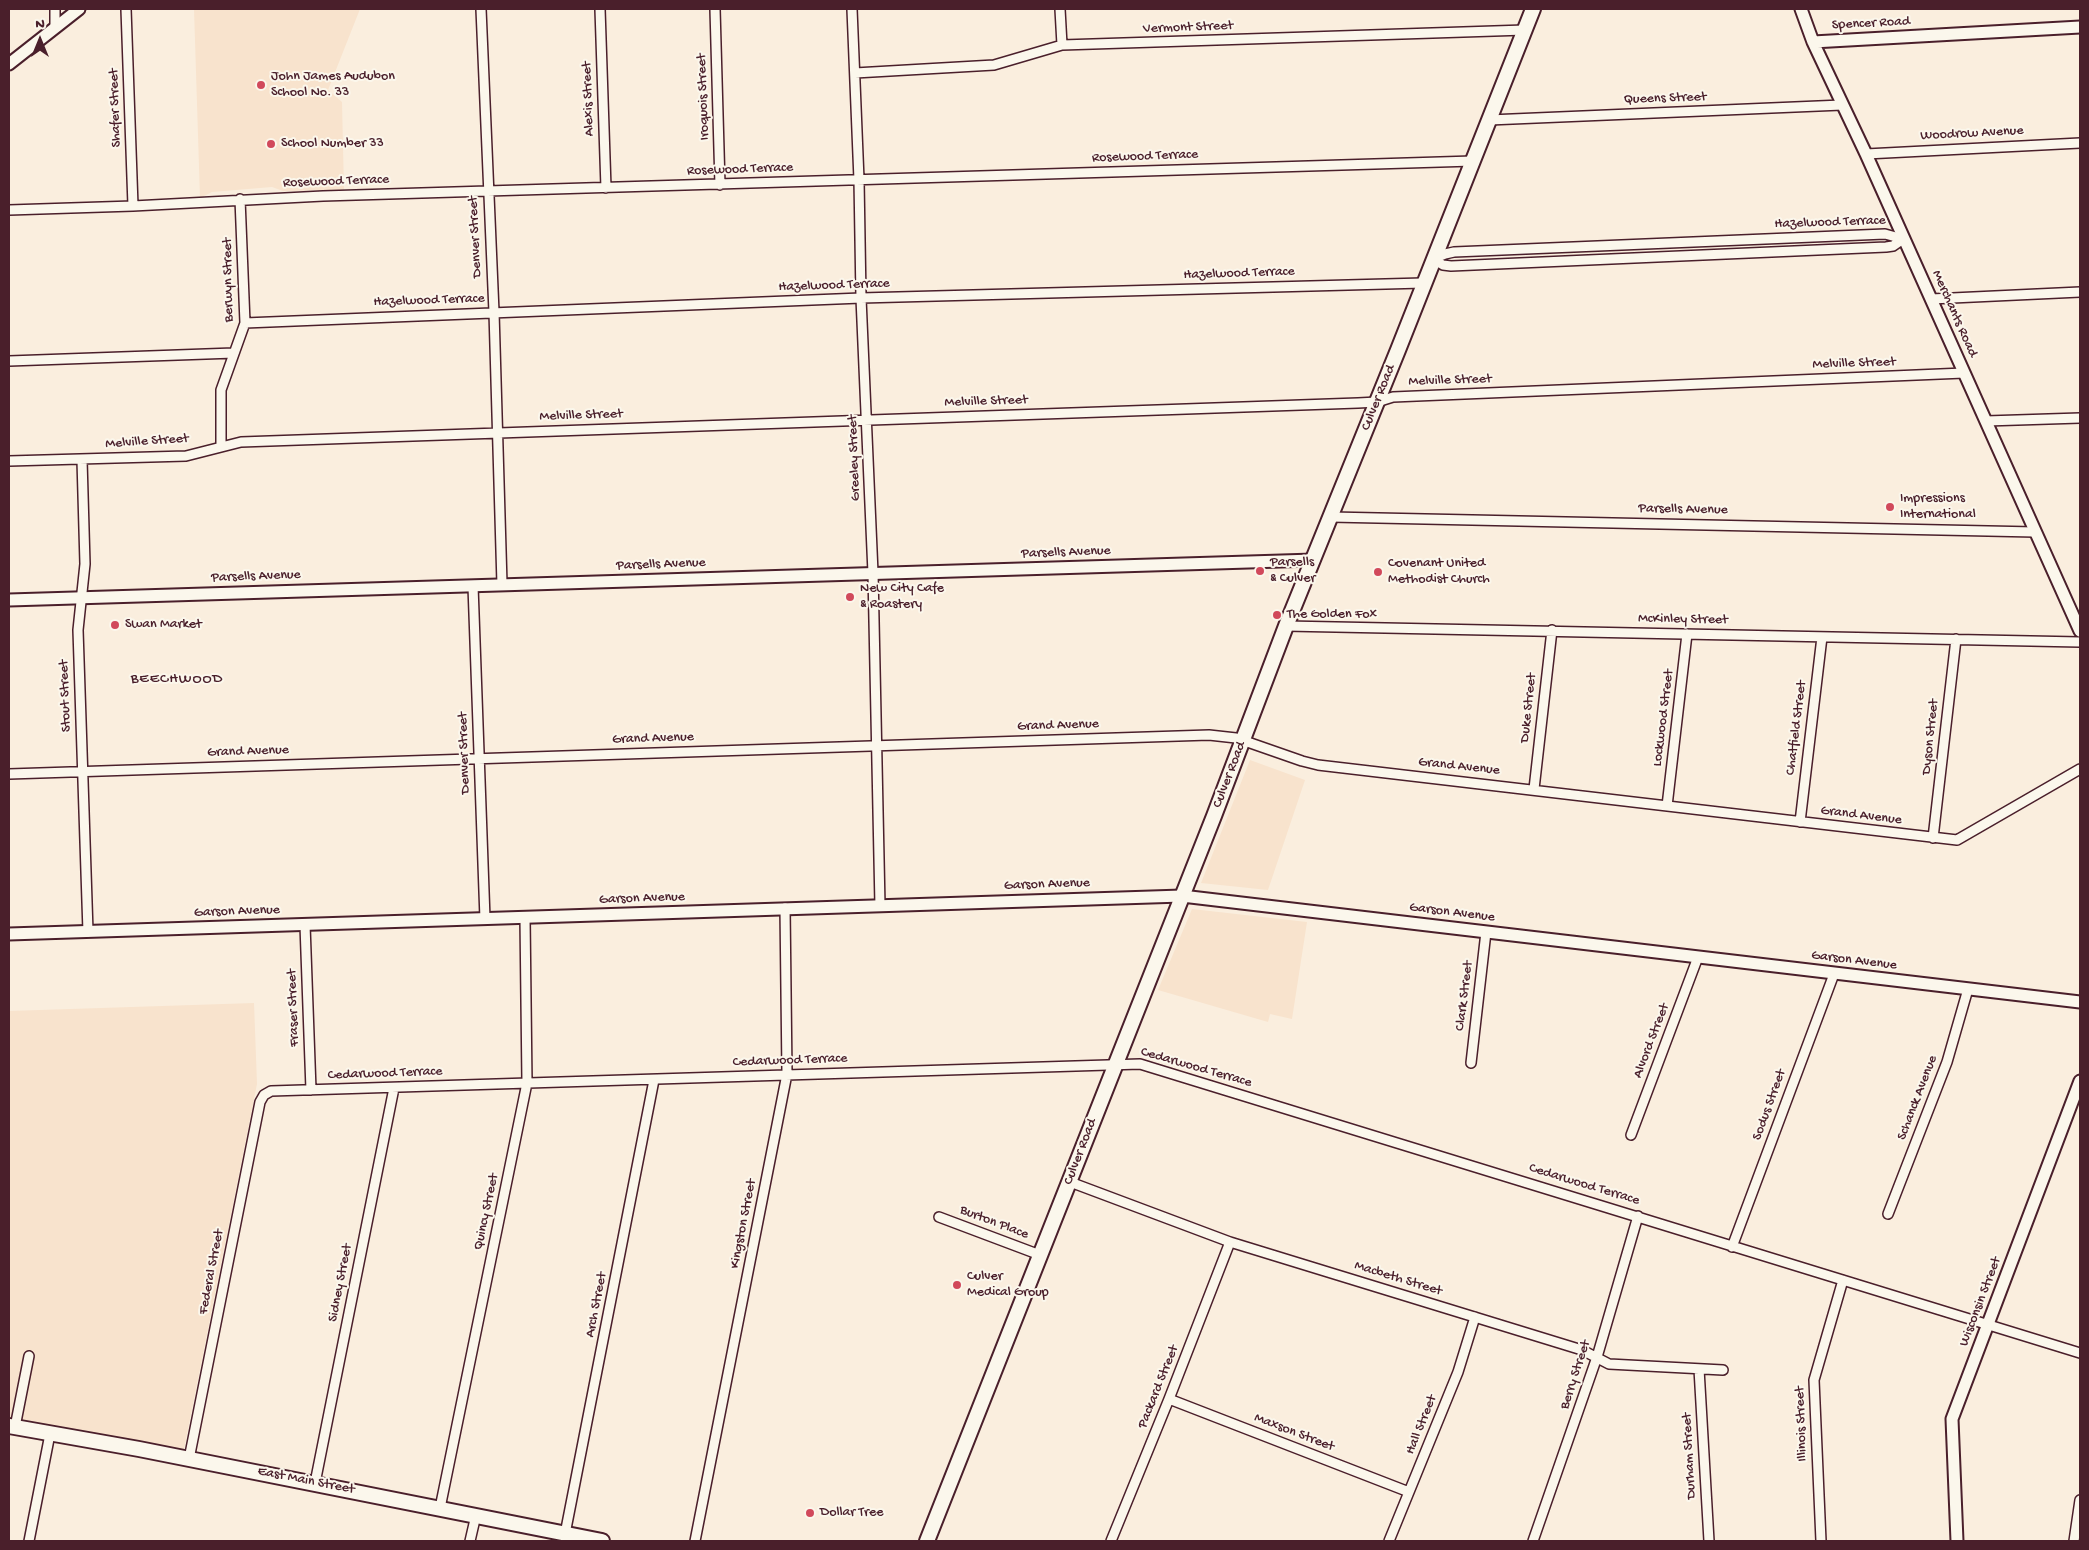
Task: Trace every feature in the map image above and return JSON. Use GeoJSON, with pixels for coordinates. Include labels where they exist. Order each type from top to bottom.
{"type":"FeatureCollection","features":[{"type":"Feature","properties":{"kind":"main road","name":"Culver Road"},"geometry":{"type":"LineString","coordinates":[[927,1541],[1244,740],[1286,626],[1533,9]]}},
{"type":"Feature","properties":{"kind":"main road","name":"East Main Street"},"geometry":{"type":"LineString","coordinates":[[12,1427],[315,1483],[602,1541]]}},
{"type":"Feature","properties":{"kind":"street"},"geometry":{"type":"LineString","coordinates":[[55,9],[56,28]]}},
{"type":"Feature","properties":{"kind":"street"},"geometry":{"type":"LineString","coordinates":[[9,64],[79,9]]}},
{"type":"Feature","properties":{"kind":"street","name":"Shafer Street"},"geometry":{"type":"LineString","coordinates":[[126,9],[133,206]]}},
{"type":"Feature","properties":{"kind":"street","name":"Denver Street"},"geometry":{"type":"LineString","coordinates":[[480,9],[494,312],[502,584]]}},
{"type":"Feature","properties":{"kind":"street","name":"Alexis Street"},"geometry":{"type":"LineString","coordinates":[[600,9],[606,188]]}},
{"type":"Feature","properties":{"kind":"street","name":"Iroquois Street"},"geometry":{"type":"LineString","coordinates":[[715,9],[720,185]]}},
{"type":"Feature","properties":{"kind":"street","name":"Greeley Street"},"geometry":{"type":"LineString","coordinates":[[852,9],[859,180],[861,298],[874,573],[880,906]]}},
{"type":"Feature","properties":{"kind":"street"},"geometry":{"type":"LineString","coordinates":[[1060,9],[1062,46]]}},
{"type":"Feature","properties":{"kind":"street","name":"Merchants Road"},"geometry":{"type":"LineString","coordinates":[[1801,9],[1813,42],[1866,154],[2080,631]]}},
{"type":"Feature","properties":{"kind":"street","name":"Spencer Road"},"geometry":{"type":"LineString","coordinates":[[1813,42],[2080,28]]}},
{"type":"Feature","properties":{"kind":"street","name":"Vermont Street"},"geometry":{"type":"LineString","coordinates":[[854,72],[994,66],[1062,46],[1525,30]]}},
{"type":"Feature","properties":{"kind":"street","name":"Queens Street"},"geometry":{"type":"LineString","coordinates":[[1489,120],[1842,105]]}},
{"type":"Feature","properties":{"kind":"street","name":"Woodrow Avenue"},"geometry":{"type":"LineString","coordinates":[[1866,154],[2080,143]]}},
{"type":"Feature","properties":{"kind":"street","name":"Rosewood Terrace"},"geometry":{"type":"LineString","coordinates":[[9,210],[133,206],[240,199],[1473,161]]}},
{"type":"Feature","properties":{"kind":"street","name":"Berwyn Street"},"geometry":{"type":"LineString","coordinates":[[221,446],[221,390],[246,323],[240,199]]}},
{"type":"Feature","properties":{"kind":"street","name":"Hazelwood Terrace"},"geometry":{"type":"LineString","coordinates":[[1433,259],[1454,252],[1884,234],[1903,239]]}},
{"type":"Feature","properties":{"kind":"street","name":"Hazelwood Terrace"},"geometry":{"type":"LineString","coordinates":[[1433,259],[1443,265],[1451,266],[1856,249],[1893,246],[1903,239]]}},
{"type":"Feature","properties":{"kind":"street","name":"Hazelwood Terrace"},"geometry":{"type":"LineString","coordinates":[[246,323],[861,298],[1423,283]]}},
{"type":"Feature","properties":{"kind":"street"},"geometry":{"type":"LineString","coordinates":[[1931,299],[2080,292]]}},
{"type":"Feature","properties":{"kind":"street"},"geometry":{"type":"LineString","coordinates":[[9,361],[234,353]]}},
{"type":"Feature","properties":{"kind":"street","name":"Melville Street"},"geometry":{"type":"LineString","coordinates":[[9,462],[186,456],[240,442],[1377,402],[1403,396],[1964,373]]}},
{"type":"Feature","properties":{"kind":"street"},"geometry":{"type":"LineString","coordinates":[[1986,421],[2080,418]]}},
{"type":"Feature","properties":{"kind":"street","name":"Stout Street"},"geometry":{"type":"LineString","coordinates":[[82,460],[85,564],[78,630],[88,932]]}},
{"type":"Feature","properties":{"kind":"street","name":"Parsells Avenue"},"geometry":{"type":"LineString","coordinates":[[1331,517],[2035,532]]}},
{"type":"Feature","properties":{"kind":"street","name":"Parsells Avenue"},"geometry":{"type":"LineString","coordinates":[[9,600],[1314,560]]}},
{"type":"Feature","properties":{"kind":"street","name":"Denver Street"},"geometry":{"type":"LineString","coordinates":[[473,586],[485,919]]}},
{"type":"Feature","properties":{"kind":"street","name":"McKinley Street"},"geometry":{"type":"LineString","coordinates":[[1286,626],[2080,642]]}},
{"type":"Feature","properties":{"kind":"street","name":"Duke Street"},"geometry":{"type":"LineString","coordinates":[[1534,789],[1552,630]]}},
{"type":"Feature","properties":{"kind":"street","name":"Lockwood Street"},"geometry":{"type":"LineString","coordinates":[[1668,806],[1687,634]]}},
{"type":"Feature","properties":{"kind":"street","name":"Chatfield Street"},"geometry":{"type":"LineString","coordinates":[[1800,822],[1822,637]]}},
{"type":"Feature","properties":{"kind":"street","name":"Dyson Street"},"geometry":{"type":"LineString","coordinates":[[1933,838],[1956,639]]}},
{"type":"Feature","properties":{"kind":"street","name":"Grand Avenue"},"geometry":{"type":"LineString","coordinates":[[9,774],[1209,735],[1244,740],[1318,765],[1957,840],[2080,770]]}},
{"type":"Feature","properties":{"kind":"street","name":"Garson Avenue"},"geometry":{"type":"LineString","coordinates":[[9,934],[1182,896],[2080,1002]]}},
{"type":"Feature","properties":{"kind":"street","name":"Kingston Street"},"geometry":{"type":"LineString","coordinates":[[694,1541],[788,1074],[785,908]]}},
{"type":"Feature","properties":{"kind":"street","name":"Quincy Street"},"geometry":{"type":"LineString","coordinates":[[440,1508],[527,1083],[525,918]]}},
{"type":"Feature","properties":{"kind":"street","name":"Fraser Street"},"geometry":{"type":"LineString","coordinates":[[305,925],[311,1090]]}},
{"type":"Feature","properties":{"kind":"street","name":"Clark Street"},"geometry":{"type":"LineString","coordinates":[[1471,1063],[1486,932]]}},
{"type":"Feature","properties":{"kind":"street","name":"Alvord Street"},"geometry":{"type":"LineString","coordinates":[[1631,1135],[1698,957]]}},
{"type":"Feature","properties":{"kind":"street","name":"Sodus Street"},"geometry":{"type":"LineString","coordinates":[[1732,1247],[1834,974]]}},
{"type":"Feature","properties":{"kind":"street","name":"Schanck Avenue"},"geometry":{"type":"LineString","coordinates":[[1888,1214],[1947,1062],[1968,989]]}},
{"type":"Feature","properties":{"kind":"street","name":"Cedarwood Terrace"},"geometry":{"type":"LineString","coordinates":[[267,1092],[1116,1064],[1151,1066],[2080,1353]]}},
{"type":"Feature","properties":{"kind":"street","name":"Arch Street"},"geometry":{"type":"LineString","coordinates":[[565,1534],[654,1080]]}},
{"type":"Feature","properties":{"kind":"street","name":"Wisconsin Street"},"geometry":{"type":"LineString","coordinates":[[1958,1541],[1952,1419],[2080,1081]]}},
{"type":"Feature","properties":{"kind":"street","name":"Sidney Street"},"geometry":{"type":"LineString","coordinates":[[315,1483],[394,1088]]}},
{"type":"Feature","properties":{"kind":"street","name":"Federal Street"},"geometry":{"type":"LineString","coordinates":[[189,1459],[260,1102],[267,1092]]}},
{"type":"Feature","properties":{"kind":"street","name":"Macbeth Street"},"geometry":{"type":"LineString","coordinates":[[1070,1182],[1230,1242],[1582,1350],[1609,1364],[1723,1370]]}},
{"type":"Feature","properties":{"kind":"street","name":"Berry Street"},"geometry":{"type":"LineString","coordinates":[[1533,1541],[1597,1357],[1638,1216]]}},
{"type":"Feature","properties":{"kind":"street","name":"Burton Place"},"geometry":{"type":"LineString","coordinates":[[939,1217],[1040,1255]]}},
{"type":"Feature","properties":{"kind":"street","name":"Packard Street"},"geometry":{"type":"LineString","coordinates":[[1111,1541],[1230,1242]]}},
{"type":"Feature","properties":{"kind":"street","name":"Illinois Street"},"geometry":{"type":"LineString","coordinates":[[1821,1541],[1814,1380],[1843,1280]]}},
{"type":"Feature","properties":{"kind":"street","name":"Hall Street"},"geometry":{"type":"LineString","coordinates":[[1389,1541],[1458,1372],[1475,1317]]}},
{"type":"Feature","properties":{"kind":"street"},"geometry":{"type":"LineString","coordinates":[[12,1427],[29,1356]]}},
{"type":"Feature","properties":{"kind":"street","name":"Durham Street"},"geometry":{"type":"LineString","coordinates":[[1699,1369],[1709,1541]]}},
{"type":"Feature","properties":{"kind":"street","name":"Maxson Street"},"geometry":{"type":"LineString","coordinates":[[1169,1399],[1409,1492]]}},
{"type":"Feature","properties":{"kind":"street"},"geometry":{"type":"LineString","coordinates":[[29,1541],[50,1434]]}},
{"type":"Feature","properties":{"kind":"street"},"geometry":{"type":"LineString","coordinates":[[2074,1541],[2080,1500]]}},
{"type":"Feature","properties":{"kind":"street"},"geometry":{"type":"LineString","coordinates":[[470,1541],[476,1515]]}},
{"type":"Feature","properties":{"kind":"shaded area","name":"School Number 33"},"geometry":{"type":"Polygon","coordinates":[[[194,9],[360,9],[328,90],[342,102],[344,190],[283,191],[272,187],[212,192],[200,198],[194,9]]]}},
{"type":"Feature","properties":{"kind":"shaded area"},"geometry":{"type":"Polygon","coordinates":[[[1250,760],[1305,780],[1268,890],[1201,883],[1250,760]]]}},
{"type":"Feature","properties":{"kind":"shaded area"},"geometry":{"type":"Polygon","coordinates":[[[1192,909],[1307,922],[1292,1019],[1270,1014],[1268,1022],[1158,990],[1192,909]]]}},
{"type":"Feature","properties":{"kind":"shaded area"},"geometry":{"type":"Polygon","coordinates":[[[254,1003],[257,1084],[184,1449],[179,1451],[9,1418],[9,1011],[254,1003]]]}},
{"type":"Feature","properties":{"kind":"place","name":"John James Audubon School No. 33"},"geometry":{"type":"Point","coordinates":[261,85]}},
{"type":"Feature","properties":{"kind":"place","name":"School Number 33"},"geometry":{"type":"Point","coordinates":[271,144]}},
{"type":"Feature","properties":{"kind":"place","name":"Impressions International"},"geometry":{"type":"Point","coordinates":[1890,507]}},
{"type":"Feature","properties":{"kind":"place","name":"Parsells & Culver"},"geometry":{"type":"Point","coordinates":[1260,571]}},
{"type":"Feature","properties":{"kind":"place","name":"Covenant United Methodist Church"},"geometry":{"type":"Point","coordinates":[1378,572]}},
{"type":"Feature","properties":{"kind":"place","name":"New City Cafe & Roastery"},"geometry":{"type":"Point","coordinates":[850,597]}},
{"type":"Feature","properties":{"kind":"place","name":"The Golden Fox"},"geometry":{"type":"Point","coordinates":[1277,615]}},
{"type":"Feature","properties":{"kind":"place","name":"Swan Market"},"geometry":{"type":"Point","coordinates":[115,625]}},
{"type":"Feature","properties":{"kind":"place","name":"Culver Medical Group"},"geometry":{"type":"Point","coordinates":[957,1285]}},
{"type":"Feature","properties":{"kind":"place","name":"Dollar Tree"},"geometry":{"type":"Point","coordinates":[810,1513]}},
{"type":"Feature","properties":{"kind":"district","name":"BEECHWOOD"},"geometry":{"type":"Point","coordinates":[177,680]}}]}
